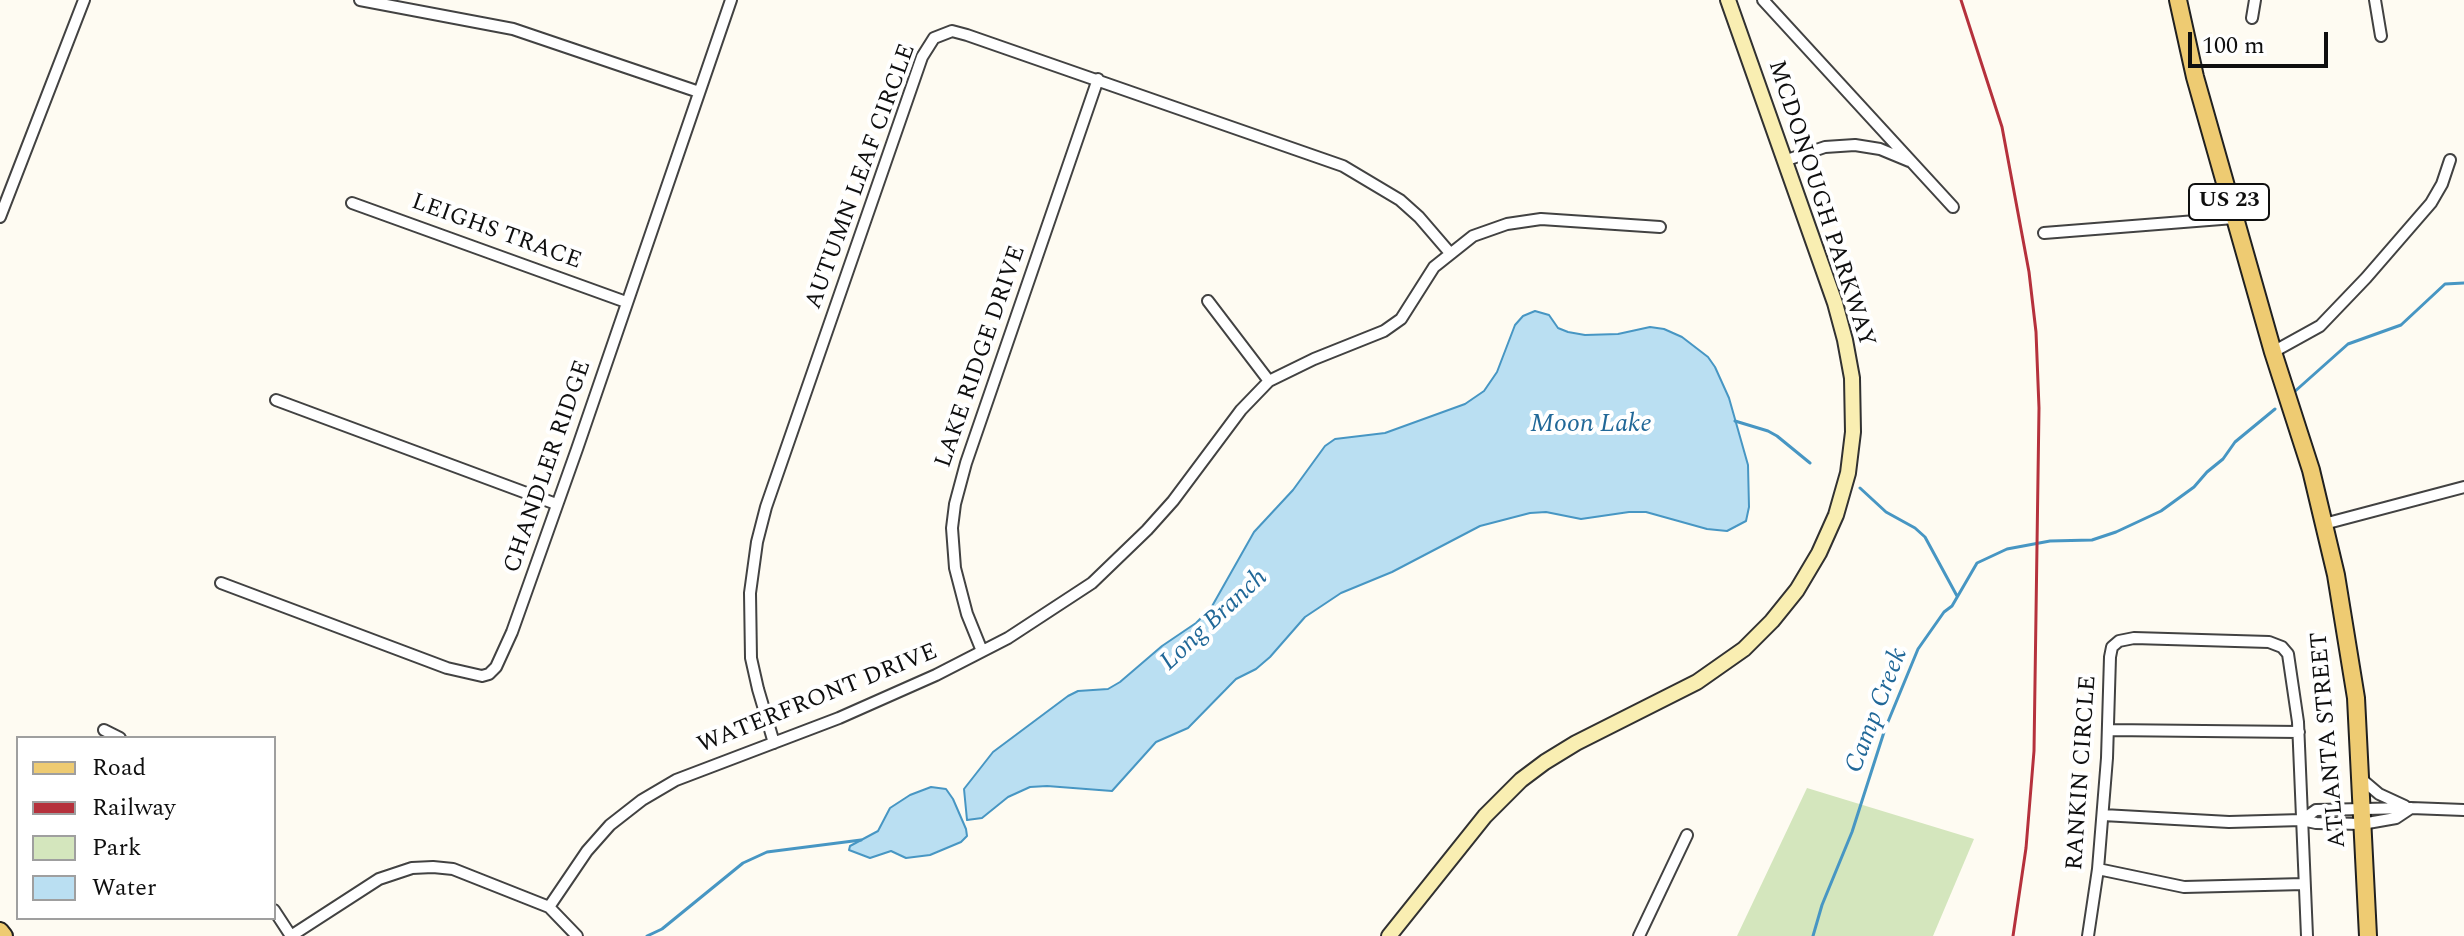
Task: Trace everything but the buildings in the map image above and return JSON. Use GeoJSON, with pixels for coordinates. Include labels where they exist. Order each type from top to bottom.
{"type":"FeatureCollection","features":[{"type":"Feature","properties":{"kind":"main road","name":"US 23"},"geometry":{"type":"LineString","coordinates":[[2178,0],[2195,77],[2273,352]]}},
{"type":"Feature","properties":{"kind":"main road","name":"ATLANTA STREET"},"geometry":{"type":"LineString","coordinates":[[2273,352],[2311,470],[2342,604],[2356,698],[2368,936]]}},
{"type":"Feature","properties":{"kind":"street"},"geometry":{"type":"LineString","coordinates":[[0,217],[84,0]]}},
{"type":"Feature","properties":{"kind":"street"},"geometry":{"type":"LineString","coordinates":[[360,0],[513,29],[699,92]]}},
{"type":"Feature","properties":{"kind":"street","name":"CHANDLER RIDGE"},"geometry":{"type":"LineString","coordinates":[[221,583],[447,668],[474,675],[489,674],[507,645],[731,0]]}},
{"type":"Feature","properties":{"kind":"street","name":"MCDONOUGH PARKWAY"},"geometry":{"type":"LineString","coordinates":[[1389,936],[1507,792],[1557,754],[1697,682],[1731,660],[1784,608],[1819,553],[1836,515],[1848,473],[1853,432],[1852,378],[1841,322],[1728,0]]}},
{"type":"Feature","properties":{"kind":"street"},"geometry":{"type":"LineString","coordinates":[[1763,0],[1953,207]]}},
{"type":"Feature","properties":{"kind":"street"},"geometry":{"type":"LineString","coordinates":[[2252,18],[2255,0]]}},
{"type":"Feature","properties":{"kind":"street"},"geometry":{"type":"LineString","coordinates":[[2375,0],[2381,36]]}},
{"type":"Feature","properties":{"kind":"street","name":"AUTUMN LEAF CIRCLE"},"geometry":{"type":"LineString","coordinates":[[774,743],[751,658],[750,593],[757,542],[766,507],[924,51],[934,38],[959,32],[1343,166],[1400,200],[1450,253]]}},
{"type":"Feature","properties":{"kind":"street","name":"LAKE RIDGE DRIVE"},"geometry":{"type":"LineString","coordinates":[[982,651],[963,603],[955,568],[952,528],[955,504],[971,448],[1098,79]]}},
{"type":"Feature","properties":{"kind":"street"},"geometry":{"type":"LineString","coordinates":[[1784,161],[1825,147],[1855,145],[1880,149],[1912,163]]}},
{"type":"Feature","properties":{"kind":"street"},"geometry":{"type":"LineString","coordinates":[[2273,352],[2320,326],[2366,278],[2431,203],[2450,160]]}},
{"type":"Feature","properties":{"kind":"street","name":"LEIGHS TRACE"},"geometry":{"type":"LineString","coordinates":[[352,203],[626,302]]}},
{"type":"Feature","properties":{"kind":"street"},"geometry":{"type":"LineString","coordinates":[[2044,233],[2234,218]]}},
{"type":"Feature","properties":{"kind":"street","name":"WATERFRONT DRIVE"},"geometry":{"type":"LineString","coordinates":[[549,907],[587,851],[610,825],[642,800],[676,780],[892,696],[982,651],[1054,610],[1092,583],[1164,511],[1241,410],[1269,381],[1384,331],[1401,319],[1434,267],[1473,236],[1507,224],[1541,219],[1660,227]]}},
{"type":"Feature","properties":{"kind":"street"},"geometry":{"type":"LineString","coordinates":[[1208,301],[1269,381]]}},
{"type":"Feature","properties":{"kind":"street"},"geometry":{"type":"LineString","coordinates":[[276,400],[556,504]]}},
{"type":"Feature","properties":{"kind":"street"},"geometry":{"type":"LineString","coordinates":[[2324,524],[2464,487]]}},
{"type":"Feature","properties":{"kind":"street","name":"RANKIN CIRCLE"},"geometry":{"type":"LineString","coordinates":[[2088,936],[2103,815],[2111,651],[2119,641],[2134,638],[2269,642],[2282,647],[2290,658],[2299,732],[2307,936]]}},
{"type":"Feature","properties":{"kind":"street"},"geometry":{"type":"LineString","coordinates":[[104,730],[116,736]]}},
{"type":"Feature","properties":{"kind":"street"},"geometry":{"type":"LineString","coordinates":[[2108,730],[2299,732]]}},
{"type":"Feature","properties":{"kind":"street"},"geometry":{"type":"LineString","coordinates":[[2359,777],[2379,794],[2411,808],[2464,810]]}},
{"type":"Feature","properties":{"kind":"street"},"geometry":{"type":"LineString","coordinates":[[2103,815],[2229,822],[2302,820],[2316,823],[2362,817],[2396,818],[2411,808]]}},
{"type":"Feature","properties":{"kind":"street"},"geometry":{"type":"LineString","coordinates":[[1639,936],[1687,835]]}},
{"type":"Feature","properties":{"kind":"street"},"geometry":{"type":"LineString","coordinates":[[276,913],[291,936],[379,879],[412,868],[433,867],[453,869],[549,907],[577,936]]}},
{"type":"Feature","properties":{"kind":"street"},"geometry":{"type":"LineString","coordinates":[[2098,869],[2184,887],[2304,884]]}},
{"type":"Feature","properties":{"kind":"green space"},"geometry":{"type":"Polygon","coordinates":[[[1807,788],[1974,839],[1933,936],[1737,936],[1807,788]]]}},
{"type":"Feature","properties":{"kind":"water","name":"Moon Lake"},"geometry":{"type":"Polygon","coordinates":[[[1535,311],[1549,315],[1558,328],[1585,335],[1618,334],[1650,327],[1664,329],[1682,337],[1708,357],[1729,398],[1748,465],[1749,507],[1746,521],[1727,531],[1707,529],[1646,512],[1581,519],[1546,512],[1480,526],[1392,572],[1341,593],[1305,617],[1270,657],[1256,669],[1236,679],[1188,728],[1156,742],[1112,791],[1030,787],[1008,797],[982,818],[967,820],[964,789],[993,752],[1068,696],[1078,691],[1108,689],[1120,682],[1211,608],[1254,532],[1293,490],[1325,446],[1335,439],[1385,433],[1465,404],[1484,391],[1497,372],[1515,325],[1523,316],[1535,311]]]}},
{"type":"Feature","properties":{"kind":"water"},"geometry":{"type":"Polygon","coordinates":[[[931,787],[946,789],[953,799],[966,829],[967,836],[961,842],[930,855],[906,858],[891,851],[870,858],[849,850],[850,846],[878,831],[890,808],[910,795],[931,787]]]}},
{"type":"Feature","properties":{"kind":"waterway","name":"Camp Creek"},"geometry":{"type":"LineString","coordinates":[[2293,393],[2348,344],[2401,325],[2445,284],[2464,283]]}},
{"type":"Feature","properties":{"kind":"waterway","name":"Camp Creek"},"geometry":{"type":"LineString","coordinates":[[1813,936],[1822,905],[1852,832],[1885,729],[1918,649],[1944,612],[1952,606],[1977,563],[2007,549],[2050,541],[2092,540],[2161,511],[2194,487],[2223,459],[2235,442],[2275,409]]}},
{"type":"Feature","properties":{"kind":"waterway","name":"Long Branch"},"geometry":{"type":"LineString","coordinates":[[1735,421],[1777,436],[1810,463]]}},
{"type":"Feature","properties":{"kind":"waterway","name":"Long Branch"},"geometry":{"type":"LineString","coordinates":[[1860,488],[1886,512],[1925,537],[1957,596]]}},
{"type":"Feature","properties":{"kind":"waterway","name":"Long Branch"},"geometry":{"type":"LineString","coordinates":[[647,936],[662,929],[743,863],[767,852],[861,840]]}},
{"type":"Feature","properties":{"kind":"railway"},"geometry":{"type":"LineString","coordinates":[[1961,0],[2002,127],[2029,272],[2036,332],[2039,408],[2034,751],[2026,848],[2013,936]]}}]}
